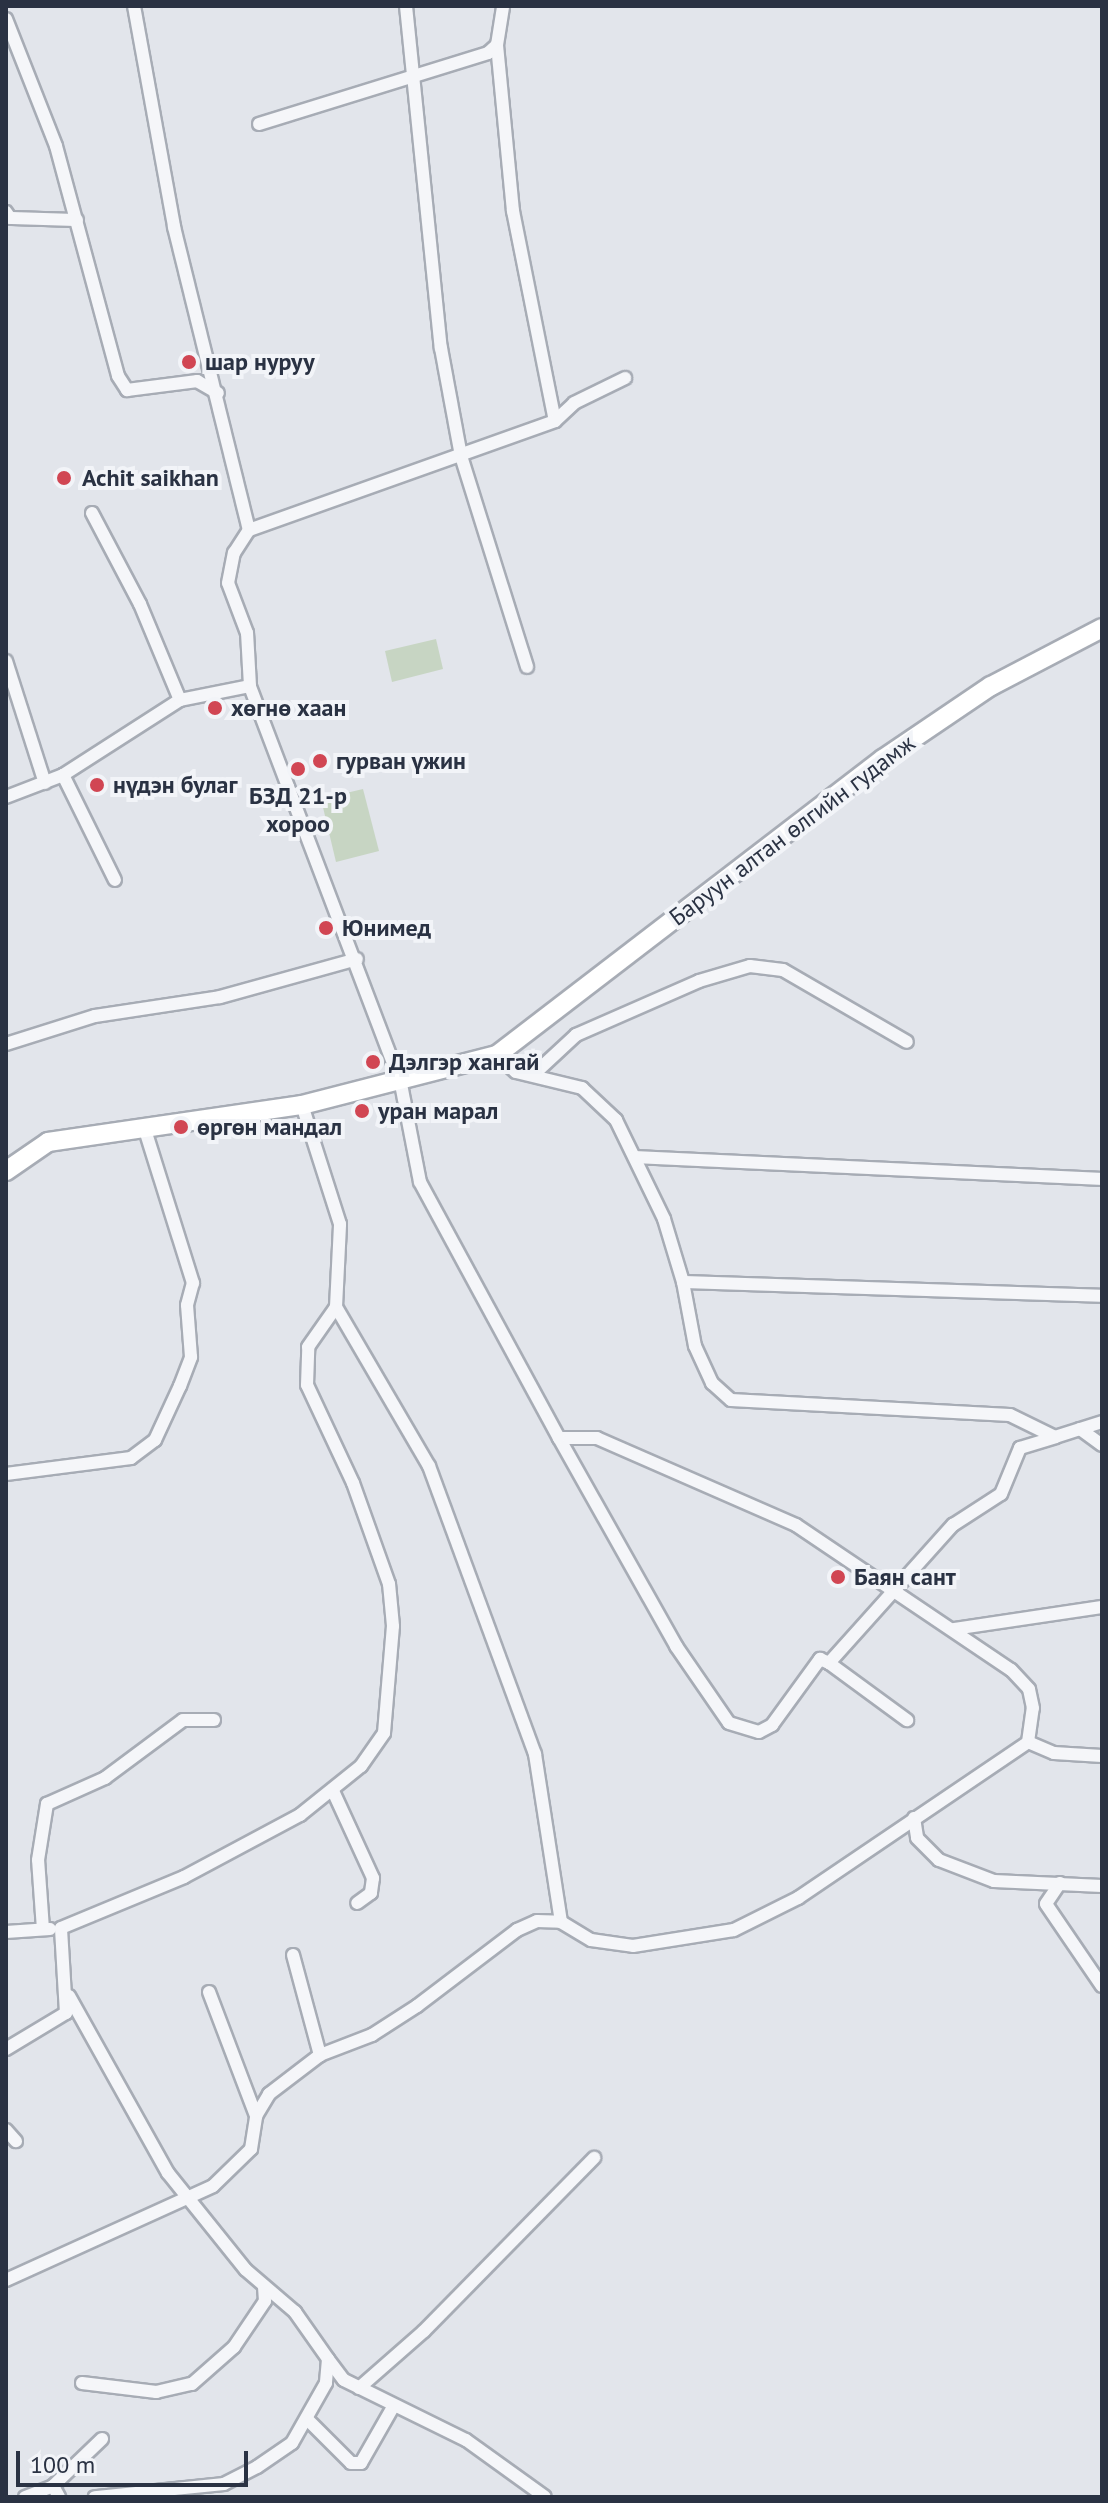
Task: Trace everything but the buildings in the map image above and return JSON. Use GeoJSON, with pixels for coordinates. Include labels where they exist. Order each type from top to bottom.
{"type":"FeatureCollection","features":[{"type":"Feature","properties":{"kind":"main road","name":"Баруун алтан өлгийн гудамж"},"geometry":{"type":"LineString","coordinates":[[497,1055],[883,759],[991,686],[1102,628]]}},
{"type":"Feature","properties":{"kind":"main road"},"geometry":{"type":"LineString","coordinates":[[7,1168],[48,1142],[302,1105],[401,1084],[497,1055]]}},
{"type":"Feature","properties":{"kind":"street"},"geometry":{"type":"LineString","coordinates":[[134,6],[174,227],[218,393],[249,530]]}},
{"type":"Feature","properties":{"kind":"street"},"geometry":{"type":"LineString","coordinates":[[406,6],[441,348],[461,456],[527,667]]}},
{"type":"Feature","properties":{"kind":"street"},"geometry":{"type":"LineString","coordinates":[[503,6],[497,45],[513,211],[555,421]]}},
{"type":"Feature","properties":{"kind":"street"},"geometry":{"type":"LineString","coordinates":[[6,19],[43,106],[127,390],[197,381],[218,393]]}},
{"type":"Feature","properties":{"kind":"street"},"geometry":{"type":"LineString","coordinates":[[259,124],[497,45]]}},
{"type":"Feature","properties":{"kind":"street"},"geometry":{"type":"LineString","coordinates":[[6,212],[10,218],[77,220]]}},
{"type":"Feature","properties":{"kind":"street"},"geometry":{"type":"LineString","coordinates":[[625,378],[574,403],[555,421],[249,530],[234,553],[228,583],[247,633],[250,686],[292,807],[357,959],[401,1084],[420,1182],[676,1646],[729,1723],[759,1732],[772,1725],[820,1659],[907,1720]]}},
{"type":"Feature","properties":{"kind":"street"},"geometry":{"type":"LineString","coordinates":[[92,513],[140,604],[180,700]]}},
{"type":"Feature","properties":{"kind":"street"},"geometry":{"type":"LineString","coordinates":[[7,666],[45,783]]}},
{"type":"Feature","properties":{"kind":"street"},"geometry":{"type":"LineString","coordinates":[[6,797],[63,775],[180,700],[250,686]]}},
{"type":"Feature","properties":{"kind":"street"},"geometry":{"type":"LineString","coordinates":[[63,775],[115,880]]}},
{"type":"Feature","properties":{"kind":"street"},"geometry":{"type":"LineString","coordinates":[[6,1044],[95,1016],[220,997],[357,959]]}},
{"type":"Feature","properties":{"kind":"street"},"geometry":{"type":"LineString","coordinates":[[533,1075],[576,1035],[660,996],[750,966],[783,970],[907,1042]]}},
{"type":"Feature","properties":{"kind":"street"},"geometry":{"type":"LineString","coordinates":[[497,1055],[516,1072],[582,1088],[616,1120],[664,1219],[683,1282],[695,1346],[712,1383],[731,1400],[1010,1415],[1055,1437]]}},
{"type":"Feature","properties":{"kind":"street"},"geometry":{"type":"LineString","coordinates":[[6,1932],[61,1928],[184,1877],[333,1791],[384,1733],[393,1626],[389,1584],[353,1483],[307,1385],[308,1347],[336,1307],[340,1224],[302,1105]]}},
{"type":"Feature","properties":{"kind":"street"},"geometry":{"type":"LineString","coordinates":[[6,1474],[131,1458],[155,1440],[180,1386],[191,1357],[187,1305],[193,1283],[145,1130]]}},
{"type":"Feature","properties":{"kind":"street"},"geometry":{"type":"LineString","coordinates":[[635,1157],[1102,1179]]}},
{"type":"Feature","properties":{"kind":"street"},"geometry":{"type":"LineString","coordinates":[[683,1282],[1102,1296]]}},
{"type":"Feature","properties":{"kind":"street"},"geometry":{"type":"LineString","coordinates":[[336,1307],[429,1466],[535,1754],[561,1922]]}},
{"type":"Feature","properties":{"kind":"street"},"geometry":{"type":"LineString","coordinates":[[829,1663],[890,1590],[953,1525],[1001,1494],[1020,1448],[1102,1422]]}},
{"type":"Feature","properties":{"kind":"street"},"geometry":{"type":"LineString","coordinates":[[1080,1429],[1102,1445]]}},
{"type":"Feature","properties":{"kind":"street"},"geometry":{"type":"LineString","coordinates":[[6,2280],[213,2186],[251,2149],[256,2116],[269,2094],[320,2055],[372,2035],[417,2006],[517,1930],[537,1921],[561,1922],[591,1940],[633,1946],[734,1930],[784,1907],[1028,1742],[1033,1725],[1029,1689],[954,1629],[890,1590],[796,1525],[597,1438],[559,1438]]}},
{"type":"Feature","properties":{"kind":"street"},"geometry":{"type":"LineString","coordinates":[[954,1629],[1102,1607]]}},
{"type":"Feature","properties":{"kind":"street"},"geometry":{"type":"LineString","coordinates":[[43,1929],[38,1860],[47,1804],[105,1778],[183,1720],[214,1720]]}},
{"type":"Feature","properties":{"kind":"street"},"geometry":{"type":"LineString","coordinates":[[1028,1742],[1054,1753],[1102,1756]]}},
{"type":"Feature","properties":{"kind":"street"},"geometry":{"type":"LineString","coordinates":[[333,1791],[373,1878],[371,1893],[357,1903]]}},
{"type":"Feature","properties":{"kind":"street"},"geometry":{"type":"LineString","coordinates":[[914,1818],[917,1838],[939,1860],[994,1881],[1102,1886]]}},
{"type":"Feature","properties":{"kind":"street"},"geometry":{"type":"LineString","coordinates":[[1060,1883],[1046,1904],[1102,1986]]}},
{"type":"Feature","properties":{"kind":"street"},"geometry":{"type":"LineString","coordinates":[[6,2049],[62,2019],[69,1996],[61,1928]]}},
{"type":"Feature","properties":{"kind":"street"},"geometry":{"type":"LineString","coordinates":[[293,1955],[320,2055]]}},
{"type":"Feature","properties":{"kind":"street"},"geometry":{"type":"LineString","coordinates":[[209,1992],[256,2116]]}},
{"type":"Feature","properties":{"kind":"street"},"geometry":{"type":"LineString","coordinates":[[69,1996],[187,2197],[264,2287],[295,2312],[328,2359],[359,2388],[466,2440],[545,2497]]}},
{"type":"Feature","properties":{"kind":"street"},"geometry":{"type":"LineString","coordinates":[[6,2130],[16,2141]]}},
{"type":"Feature","properties":{"kind":"street"},"geometry":{"type":"LineString","coordinates":[[359,2388],[487,2270],[594,2158]]}},
{"type":"Feature","properties":{"kind":"street"},"geometry":{"type":"LineString","coordinates":[[82,2383],[156,2392],[192,2384],[234,2347],[265,2301],[264,2287]]}},
{"type":"Feature","properties":{"kind":"street"},"geometry":{"type":"LineString","coordinates":[[95,2497],[224,2484],[292,2443],[326,2383],[328,2359]]}},
{"type":"Feature","properties":{"kind":"street"},"geometry":{"type":"LineString","coordinates":[[307,2419],[351,2463],[361,2463],[368,2460],[393,2407]]}},
{"type":"Feature","properties":{"kind":"street"},"geometry":{"type":"LineString","coordinates":[[25,2497],[56,2492],[102,2439]]}},
{"type":"Feature","properties":{"kind":"green space"},"geometry":{"type":"Polygon","coordinates":[[[436,639],[443,669],[392,682],[385,651],[436,639]]]}},
{"type":"Feature","properties":{"kind":"green space"},"geometry":{"type":"Polygon","coordinates":[[[363,789],[379,851],[336,862],[321,799],[363,789]]]}},
{"type":"Feature","properties":{"kind":"place","name":"шар нуруу"},"geometry":{"type":"Point","coordinates":[189,362]}},
{"type":"Feature","properties":{"kind":"place","name":"Achit saikhan"},"geometry":{"type":"Point","coordinates":[64,478]}},
{"type":"Feature","properties":{"kind":"place","name":"хөгнө хаан"},"geometry":{"type":"Point","coordinates":[215,708]}},
{"type":"Feature","properties":{"kind":"place","name":"гурван үжин"},"geometry":{"type":"Point","coordinates":[320,761]}},
{"type":"Feature","properties":{"kind":"place","name":"БЗД 21-р хороо"},"geometry":{"type":"Point","coordinates":[298,769]}},
{"type":"Feature","properties":{"kind":"place","name":"нүдэн булаг"},"geometry":{"type":"Point","coordinates":[97,785]}},
{"type":"Feature","properties":{"kind":"place","name":"Юнимед"},"geometry":{"type":"Point","coordinates":[326,928]}},
{"type":"Feature","properties":{"kind":"place","name":"Дэлгэр хангай"},"geometry":{"type":"Point","coordinates":[373,1062]}},
{"type":"Feature","properties":{"kind":"place","name":"уран марал"},"geometry":{"type":"Point","coordinates":[362,1111]}},
{"type":"Feature","properties":{"kind":"place","name":"өргөн мандал"},"geometry":{"type":"Point","coordinates":[181,1127]}},
{"type":"Feature","properties":{"kind":"place","name":"Баян сант"},"geometry":{"type":"Point","coordinates":[838,1577]}}]}
